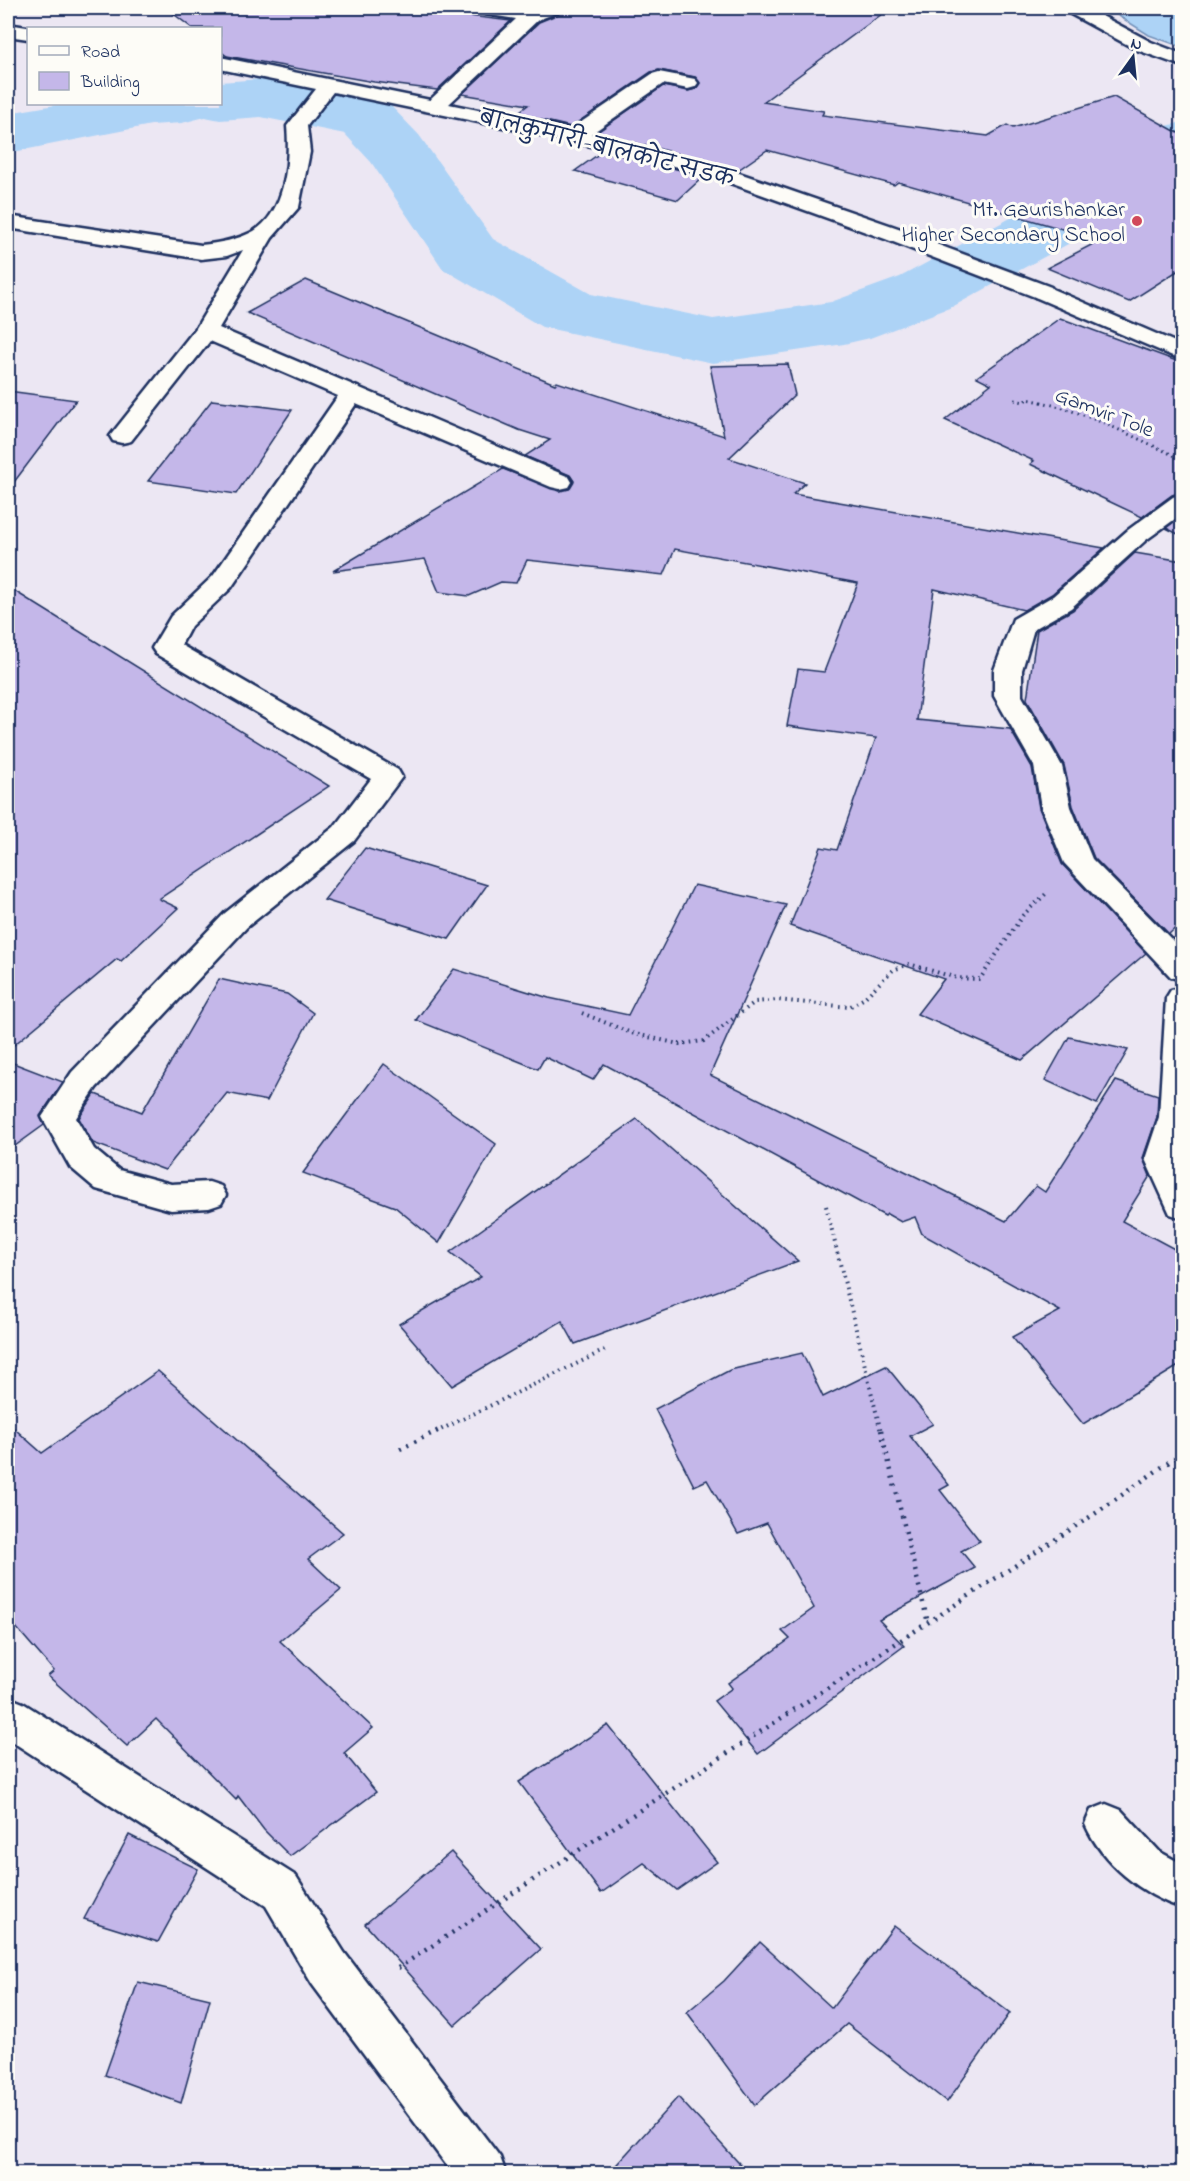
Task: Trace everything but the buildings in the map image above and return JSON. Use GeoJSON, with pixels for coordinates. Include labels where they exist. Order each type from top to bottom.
{"type":"FeatureCollection","features":[{"type":"Feature","properties":{"kind":"street"},"geometry":{"type":"LineString","coordinates":[[479,8],[531,16]]}},
{"type":"Feature","properties":{"kind":"street"},"geometry":{"type":"LineString","coordinates":[[435,106],[531,16],[551,8]]}},
{"type":"Feature","properties":{"kind":"street"},"geometry":{"type":"LineString","coordinates":[[1074,8],[1144,46],[1182,60]]}},
{"type":"Feature","properties":{"kind":"street"},"geometry":{"type":"LineString","coordinates":[[8,30],[27,33]]}},
{"type":"Feature","properties":{"kind":"street","name":"बालकुमारी-बालकोट सडक"},"geometry":{"type":"LineString","coordinates":[[222,63],[575,136],[709,168],[896,235],[1042,292],[1182,353]]}},
{"type":"Feature","properties":{"kind":"street"},"geometry":{"type":"LineString","coordinates":[[575,136],[659,78],[688,83]]}},
{"type":"Feature","properties":{"kind":"street"},"geometry":{"type":"LineString","coordinates":[[122,436],[206,331],[263,235],[288,207],[300,152],[297,126],[328,86]]}},
{"type":"Feature","properties":{"kind":"street"},"geometry":{"type":"LineString","coordinates":[[8,222],[201,252],[227,249],[263,235]]}},
{"type":"Feature","properties":{"kind":"street"},"geometry":{"type":"LineString","coordinates":[[206,331],[560,482]]}},
{"type":"Feature","properties":{"kind":"street"},"geometry":{"type":"LineString","coordinates":[[209,1195],[171,1197],[108,1180],[82,1158],[59,1117],[84,1080],[236,920],[344,834],[388,777],[166,648],[180,622],[222,582],[352,393]]}},
{"type":"Feature","properties":{"kind":"street"},"geometry":{"type":"LineString","coordinates":[[1182,502],[1137,535],[1062,602],[1022,626],[1008,670],[1008,696],[1048,766],[1056,807],[1079,863],[1182,969]]}},
{"type":"Feature","properties":{"kind":"street"},"geometry":{"type":"LineString","coordinates":[[1182,998],[1176,1117],[1162,1159],[1182,1205]]}},
{"type":"Feature","properties":{"kind":"street"},"geometry":{"type":"LineString","coordinates":[[8,1716],[281,1891],[328,1968],[483,2174]]}},
{"type":"Feature","properties":{"kind":"street"},"geometry":{"type":"LineString","coordinates":[[1106,1824],[1145,1867],[1182,1887]]}},
{"type":"Feature","properties":{"kind":"path","name":"Gamvir Tole"},"geometry":{"type":"LineString","coordinates":[[1015,400],[1023,402],[1027,399],[1067,408],[1182,459]]}},
{"type":"Feature","properties":{"kind":"path"},"geometry":{"type":"LineString","coordinates":[[582,1013],[631,1033],[679,1044],[704,1041],[755,1002],[777,1000],[849,1008],[863,999],[893,970],[909,964],[957,978],[980,979],[1023,915],[1079,863]]}},
{"type":"Feature","properties":{"kind":"path"},"geometry":{"type":"LineString","coordinates":[[826,1206],[928,1623]]}},
{"type":"Feature","properties":{"kind":"path"},"geometry":{"type":"LineString","coordinates":[[400,1449],[608,1349]]}},
{"type":"Feature","properties":{"kind":"path"},"geometry":{"type":"LineString","coordinates":[[352,1998],[928,1623],[1182,1453]]}},
{"type":"Feature","properties":{"kind":"water"},"geometry":{"type":"Polygon","coordinates":[[[1106,8],[1182,8],[1182,47],[1149,35],[1106,8]]]}},
{"type":"Feature","properties":{"kind":"waterway"},"geometry":{"type":"LineString","coordinates":[[222,101],[261,98],[367,119],[396,149],[468,254],[568,311],[713,341],[844,322],[926,292],[1043,229],[1182,142]]}},
{"type":"Feature","properties":{"kind":"waterway"},"geometry":{"type":"LineString","coordinates":[[8,133],[166,105]]}},
{"type":"Feature","properties":{"kind":"place","name":"Mt. Gaurishankar Higher Secondary School"},"geometry":{"type":"Point","coordinates":[1137,221]}}]}
